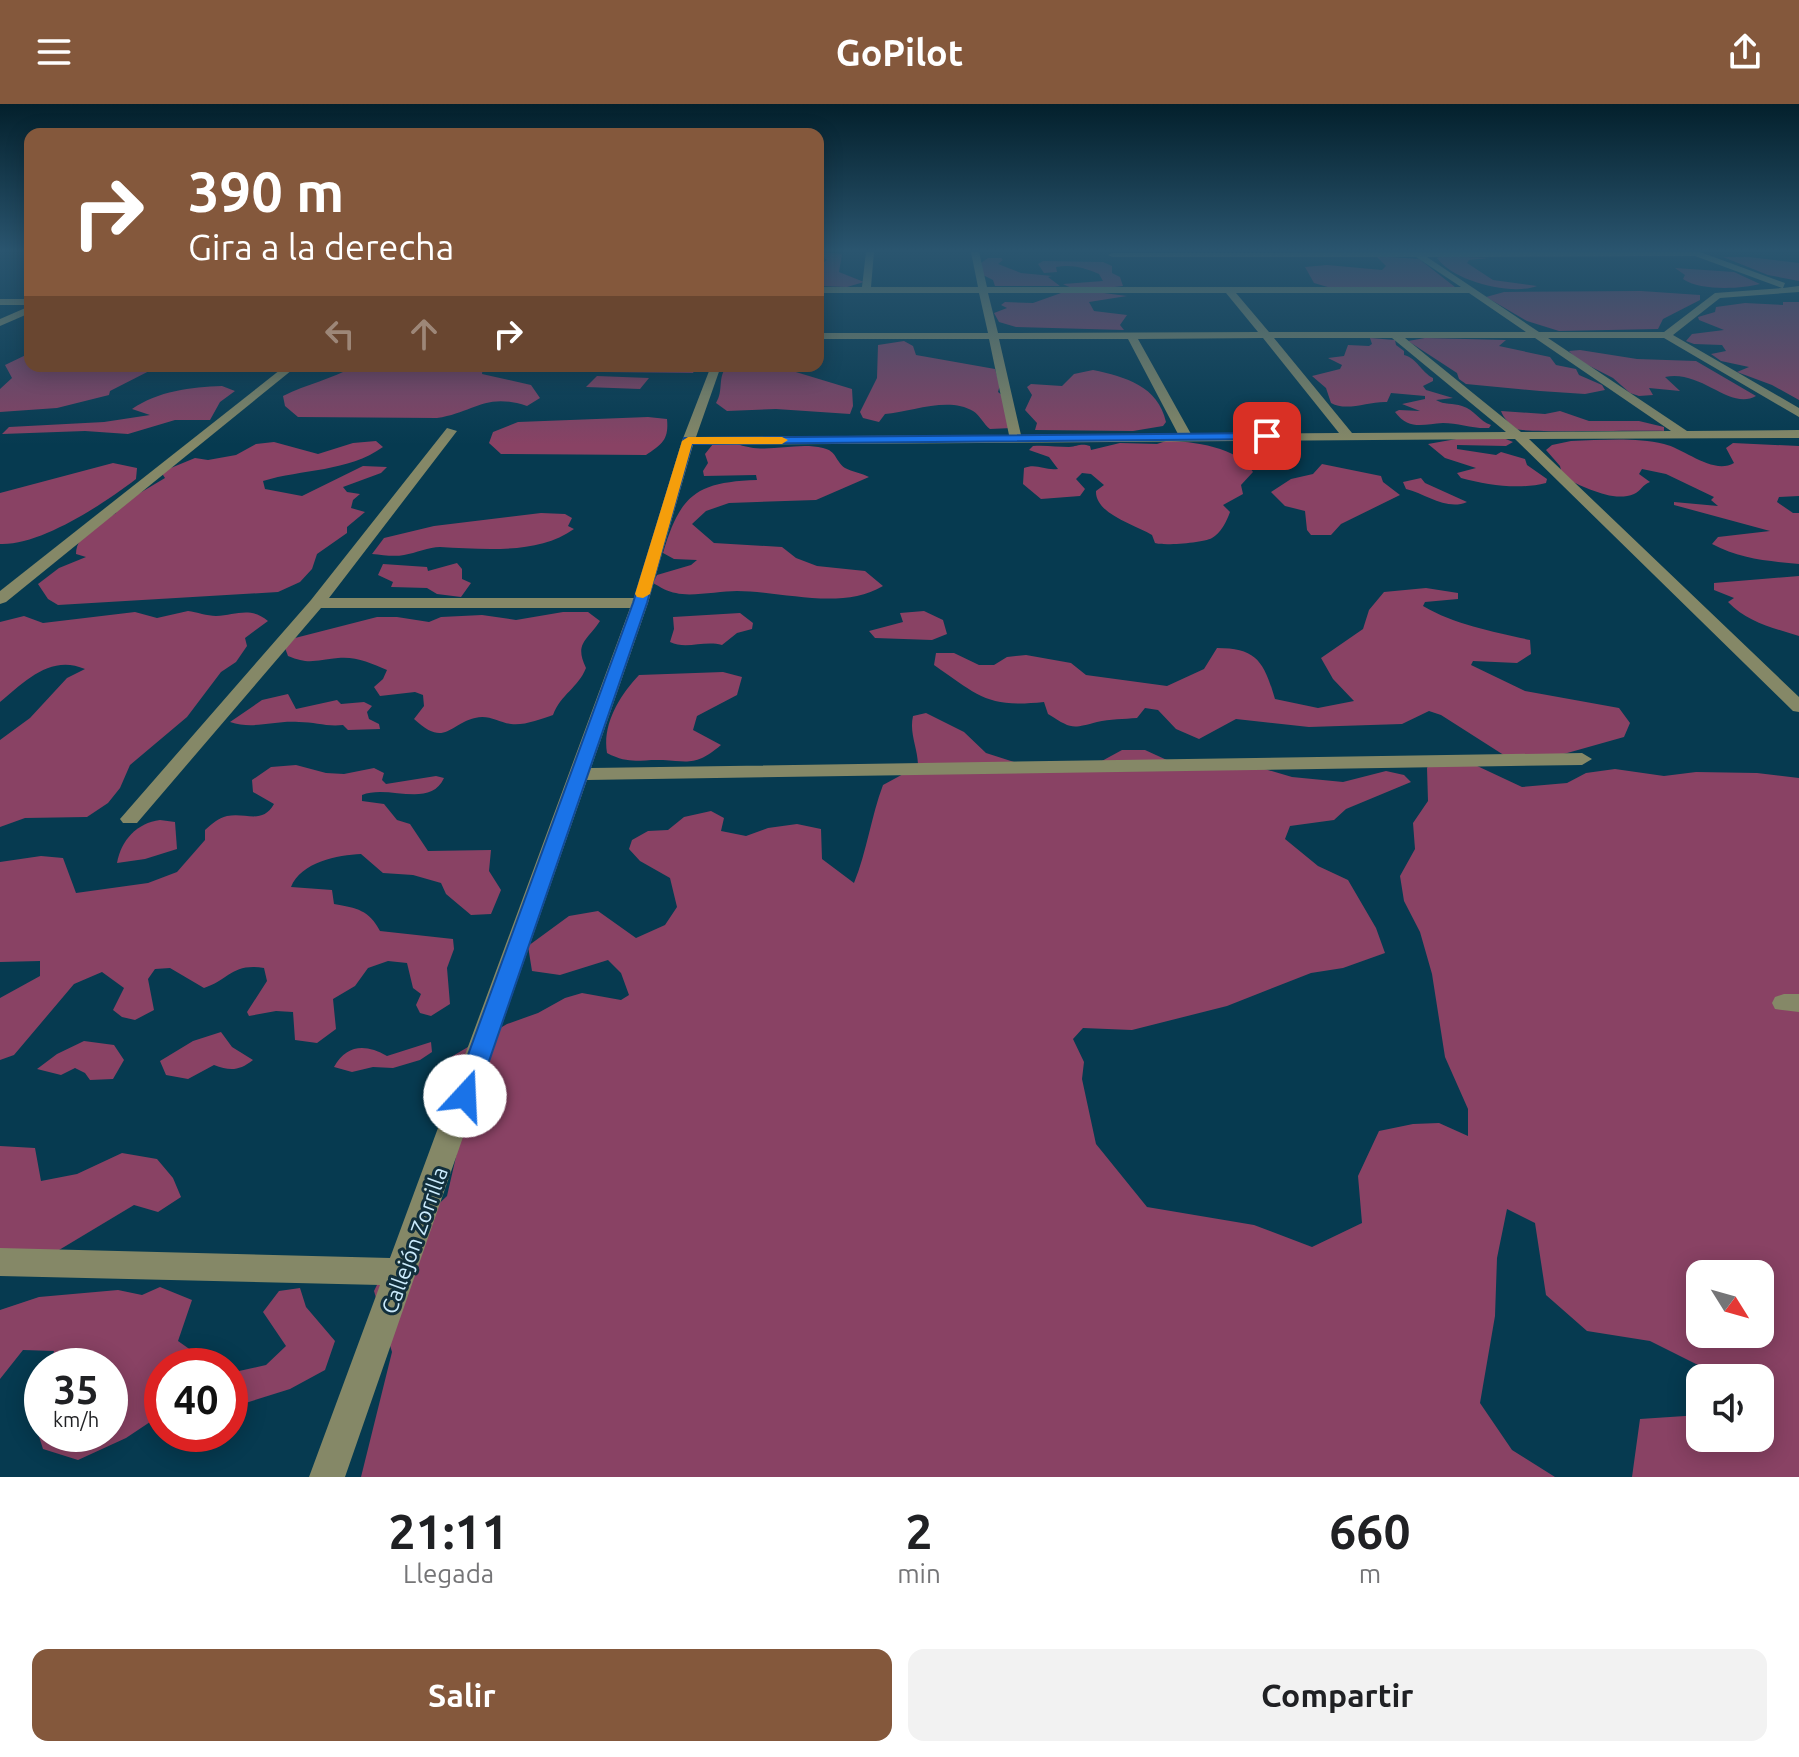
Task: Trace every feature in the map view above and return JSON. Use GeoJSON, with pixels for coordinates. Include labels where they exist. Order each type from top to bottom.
{"type":"FeatureCollection","features":[{"type":"Feature","properties":{"kind":"street"},"geometry":{"type":"LineString","coordinates":[[989,316],[1016,438]]}},
{"type":"Feature","properties":{"kind":"street"},"geometry":{"type":"LineString","coordinates":[[1250,316],[1348,436]]}},
{"type":"Feature","properties":{"kind":"street"},"geometry":{"type":"LineString","coordinates":[[1508,316],[1686,436]]}},
{"type":"Feature","properties":{"kind":"street"},"geometry":{"type":"LineString","coordinates":[[1666,335],[1691,316]]}},
{"type":"Feature","properties":{"kind":"street"},"geometry":{"type":"LineString","coordinates":[[1392,333],[1517,435],[1799,707]]}},
{"type":"Feature","properties":{"kind":"street"},"geometry":{"type":"LineString","coordinates":[[1131,334],[1186,437]]}},
{"type":"Feature","properties":{"kind":"street"},"geometry":{"type":"LineString","coordinates":[[824,336],[1666,335],[1799,413]]}},
{"type":"Feature","properties":{"kind":"street"},"geometry":{"type":"LineString","coordinates":[[0,599],[284,372]]}},
{"type":"Feature","properties":{"kind":"street","name":"Callejón Zorrilla"},"geometry":{"type":"LineString","coordinates":[[327,1477],[640,603],[688,441],[714,372]]}},
{"type":"Feature","properties":{"kind":"street"},"geometry":{"type":"LineString","coordinates":[[130,819],[317,603],[451,431]]}},
{"type":"Feature","properties":{"kind":"street"},"geometry":{"type":"LineString","coordinates":[[688,441],[1799,434]]}},
{"type":"Feature","properties":{"kind":"street"},"geometry":{"type":"LineString","coordinates":[[317,603],[640,603]]}},
{"type":"Feature","properties":{"kind":"street"},"geometry":{"type":"LineString","coordinates":[[579,774],[1582,759]]}},
{"type":"Feature","properties":{"kind":"street"},"geometry":{"type":"LineString","coordinates":[[0,1262],[402,1272]]}},
{"type":"Feature","properties":{"kind":"shaded area"},"geometry":{"type":"Polygon","coordinates":[[[996,316],[1126,316],[1120,325],[1124,330],[1016,327],[999,322],[996,316]]]}},
{"type":"Feature","properties":{"kind":"shaded area"},"geometry":{"type":"Polygon","coordinates":[[[1519,316],[1669,316],[1663,319],[1658,329],[1559,331],[1519,316]]]}},
{"type":"Feature","properties":{"kind":"shaded area"},"geometry":{"type":"Polygon","coordinates":[[[1799,316],[1799,400],[1772,385],[1737,372],[1749,367],[1721,361],[1711,354],[1726,351],[1722,345],[1686,341],[1692,334],[1724,330],[1698,317],[1799,316]]]}},
{"type":"Feature","properties":{"kind":"shaded area"},"geometry":{"type":"Polygon","coordinates":[[[1370,338],[1395,340],[1404,355],[1413,359],[1433,378],[1423,386],[1426,390],[1453,398],[1436,400],[1466,408],[1491,425],[1489,428],[1449,423],[1411,424],[1395,412],[1420,411],[1402,404],[1425,399],[1425,396],[1391,393],[1387,402],[1351,406],[1331,403],[1326,388],[1312,376],[1340,369],[1342,365],[1328,358],[1344,356],[1348,345],[1369,346],[1372,344],[1370,338]]]}},
{"type":"Feature","properties":{"kind":"shaded area"},"geometry":{"type":"Polygon","coordinates":[[[1425,338],[1506,340],[1499,346],[1550,357],[1556,365],[1576,369],[1579,375],[1602,385],[1605,390],[1585,394],[1466,384],[1457,373],[1408,341],[1425,338]]]}},
{"type":"Feature","properties":{"kind":"shaded area"},"geometry":{"type":"Polygon","coordinates":[[[904,341],[913,346],[916,355],[995,369],[1000,385],[998,392],[1007,399],[1012,428],[990,429],[973,411],[953,405],[885,414],[879,422],[863,418],[860,412],[877,378],[878,345],[904,341]]]}},
{"type":"Feature","properties":{"kind":"shaded area"},"geometry":{"type":"Polygon","coordinates":[[[1569,351],[1637,359],[1696,361],[1756,396],[1736,398],[1678,376],[1665,377],[1680,391],[1649,388],[1653,395],[1639,396],[1576,359],[1569,351]]]}},
{"type":"Feature","properties":{"kind":"shaded area"},"geometry":{"type":"Polygon","coordinates":[[[24,356],[24,372],[147,372],[110,391],[109,395],[57,408],[0,412],[0,389],[12,378],[5,365],[24,356]]]}},
{"type":"Feature","properties":{"kind":"shaded area"},"geometry":{"type":"Polygon","coordinates":[[[1093,370],[1128,380],[1148,392],[1162,410],[1166,422],[1163,426],[1133,431],[1035,430],[1037,423],[1025,410],[1032,395],[1027,387],[1031,384],[1062,386],[1074,374],[1093,370]]]}},
{"type":"Feature","properties":{"kind":"shaded area"},"geometry":{"type":"Polygon","coordinates":[[[482,372],[531,385],[540,398],[527,406],[513,402],[490,402],[437,418],[298,417],[285,406],[283,396],[337,374],[482,372]]]}},
{"type":"Feature","properties":{"kind":"shaded area"},"geometry":{"type":"Polygon","coordinates":[[[604,372],[694,372],[693,373],[604,372]]]}},
{"type":"Feature","properties":{"kind":"shaded area"},"geometry":{"type":"Polygon","coordinates":[[[724,372],[796,372],[852,389],[853,406],[850,414],[776,409],[727,411],[716,403],[724,372]]]}},
{"type":"Feature","properties":{"kind":"shaded area"},"geometry":{"type":"Polygon","coordinates":[[[597,376],[649,378],[640,389],[586,387],[597,376]]]}},
{"type":"Feature","properties":{"kind":"shaded area"},"geometry":{"type":"Polygon","coordinates":[[[222,386],[235,391],[220,402],[210,420],[175,420],[128,434],[85,431],[2,434],[9,427],[104,422],[150,415],[132,409],[175,391],[222,386]]]}},
{"type":"Feature","properties":{"kind":"shaded area"},"geometry":{"type":"Polygon","coordinates":[[[1501,411],[1545,414],[1560,411],[1589,421],[1639,421],[1664,427],[1664,431],[1525,430],[1517,429],[1501,411]]]}},
{"type":"Feature","properties":{"kind":"shaded area"},"geometry":{"type":"Polygon","coordinates":[[[667,419],[667,432],[663,441],[646,455],[501,454],[489,443],[493,432],[518,422],[667,419]]]}},
{"type":"Feature","properties":{"kind":"shaded area"},"geometry":{"type":"Polygon","coordinates":[[[1501,437],[1513,442],[1506,446],[1457,445],[1457,449],[1496,455],[1501,452],[1525,459],[1527,465],[1547,479],[1546,483],[1503,486],[1461,478],[1457,473],[1476,468],[1445,458],[1428,444],[1462,438],[1501,437]]]}},
{"type":"Feature","properties":{"kind":"shaded area"},"geometry":{"type":"Polygon","coordinates":[[[376,441],[383,447],[355,461],[263,481],[265,489],[302,496],[363,466],[387,467],[381,473],[343,487],[347,492],[360,494],[353,500],[351,508],[365,512],[347,527],[347,533],[317,554],[312,569],[300,582],[278,592],[58,605],[48,599],[38,584],[59,568],[86,557],[76,554],[85,534],[116,513],[118,506],[165,478],[161,472],[195,458],[208,460],[236,455],[256,444],[274,442],[318,454],[353,443],[376,441]]]}},
{"type":"Feature","properties":{"kind":"shaded area"},"geometry":{"type":"Polygon","coordinates":[[[1166,441],[1201,444],[1226,451],[1246,463],[1253,472],[1241,485],[1243,494],[1223,505],[1230,512],[1223,527],[1212,538],[1183,544],[1155,543],[1152,535],[1117,518],[1102,506],[1096,491],[1104,485],[1091,474],[1082,473],[1076,479],[1085,489],[1080,496],[1041,499],[1023,484],[1024,468],[1058,469],[1049,457],[1029,450],[1033,446],[1084,445],[1090,446],[1091,450],[1120,443],[1157,444],[1166,441]]]}},
{"type":"Feature","properties":{"kind":"shaded area"},"geometry":{"type":"Polygon","coordinates":[[[1571,441],[1653,442],[1717,466],[1734,463],[1726,448],[1733,443],[1799,446],[1799,496],[1779,497],[1777,502],[1793,513],[1799,513],[1799,564],[1744,556],[1712,544],[1718,537],[1770,531],[1674,505],[1674,502],[1718,506],[1711,500],[1714,497],[1666,474],[1642,469],[1639,474],[1650,482],[1636,493],[1625,496],[1598,492],[1563,478],[1560,466],[1546,450],[1552,445],[1571,441]]]}},
{"type":"Feature","properties":{"kind":"shaded area"},"geometry":{"type":"Polygon","coordinates":[[[735,443],[757,448],[823,448],[831,451],[845,468],[869,477],[816,500],[729,503],[706,511],[692,524],[714,543],[782,547],[796,558],[817,566],[865,571],[883,586],[867,593],[830,599],[737,591],[682,594],[653,583],[657,575],[691,565],[697,560],[674,559],[663,553],[676,517],[684,505],[705,489],[719,484],[757,480],[756,475],[704,476],[703,471],[708,463],[705,454],[713,444],[735,443]]]}},
{"type":"Feature","properties":{"kind":"shaded area"},"geometry":{"type":"Polygon","coordinates":[[[113,463],[137,468],[136,479],[90,511],[52,531],[16,543],[0,544],[0,493],[113,463]]]}},
{"type":"Feature","properties":{"kind":"shaded area"},"geometry":{"type":"Polygon","coordinates":[[[1322,464],[1381,476],[1383,482],[1400,495],[1341,524],[1331,535],[1311,535],[1307,530],[1305,511],[1285,506],[1271,492],[1291,479],[1313,474],[1322,464]]]}},
{"type":"Feature","properties":{"kind":"shaded area"},"geometry":{"type":"Polygon","coordinates":[[[1421,478],[1425,483],[1467,502],[1444,503],[1406,489],[1403,482],[1421,478]]]}},
{"type":"Feature","properties":{"kind":"shaded area"},"geometry":{"type":"Polygon","coordinates":[[[541,513],[565,514],[572,518],[568,526],[574,529],[560,537],[527,547],[440,547],[400,556],[372,554],[384,538],[434,526],[541,513]]]}},
{"type":"Feature","properties":{"kind":"shaded area"},"geometry":{"type":"Polygon","coordinates":[[[457,563],[462,569],[462,579],[471,583],[461,597],[437,594],[427,588],[391,587],[393,582],[378,575],[383,564],[427,567],[428,571],[457,563]]]}},
{"type":"Feature","properties":{"kind":"shaded area"},"geometry":{"type":"Polygon","coordinates":[[[1799,576],[1799,636],[1752,619],[1728,602],[1734,598],[1714,590],[1714,583],[1799,576]]]}},
{"type":"Feature","properties":{"kind":"shaded area"},"geometry":{"type":"Polygon","coordinates":[[[1426,588],[1458,593],[1458,599],[1425,602],[1423,606],[1435,613],[1475,627],[1530,640],[1531,654],[1517,663],[1473,661],[1471,665],[1525,691],[1619,708],[1630,723],[1624,737],[1553,757],[1510,759],[1441,715],[1429,711],[1402,724],[1309,727],[1236,719],[1199,739],[1176,729],[1158,710],[1145,708],[1137,718],[1072,726],[1048,714],[1044,702],[1009,703],[984,697],[934,665],[936,653],[954,653],[979,665],[994,665],[1007,657],[1026,655],[1071,663],[1086,675],[1167,686],[1204,669],[1217,648],[1231,649],[1250,654],[1257,660],[1267,675],[1275,699],[1318,708],[1354,701],[1333,679],[1321,658],[1363,629],[1369,610],[1384,592],[1426,588]]]}},
{"type":"Feature","properties":{"kind":"shaded area"},"geometry":{"type":"Polygon","coordinates":[[[188,611],[216,616],[243,612],[268,621],[245,638],[247,646],[236,662],[221,672],[187,717],[130,765],[120,788],[108,803],[87,817],[25,818],[0,827],[0,740],[30,718],[67,678],[85,669],[73,665],[50,667],[29,678],[0,702],[0,622],[24,616],[43,623],[135,612],[157,618],[188,611]]]}},
{"type":"Feature","properties":{"kind":"shaded area"},"geometry":{"type":"Polygon","coordinates":[[[924,611],[943,620],[947,634],[932,640],[875,638],[869,631],[903,622],[900,613],[924,611]]]}},
{"type":"Feature","properties":{"kind":"shaded area"},"geometry":{"type":"Polygon","coordinates":[[[563,612],[588,612],[600,621],[582,647],[586,668],[553,715],[521,724],[480,717],[446,732],[433,732],[414,719],[424,706],[423,695],[415,692],[380,696],[374,687],[387,670],[351,658],[302,660],[288,656],[285,648],[295,638],[377,617],[429,622],[441,617],[482,615],[516,620],[563,612]]]}},
{"type":"Feature","properties":{"kind":"shaded area"},"geometry":{"type":"Polygon","coordinates":[[[740,613],[753,623],[752,629],[737,633],[722,645],[670,642],[674,629],[673,617],[740,613]]]}},
{"type":"Feature","properties":{"kind":"shaded area"},"geometry":{"type":"Polygon","coordinates":[[[723,672],[742,677],[737,695],[697,716],[693,730],[721,745],[713,751],[699,759],[687,761],[628,760],[607,753],[607,731],[614,711],[639,675],[723,672]]]}},
{"type":"Feature","properties":{"kind":"shaded area"},"geometry":{"type":"Polygon","coordinates":[[[288,694],[296,709],[337,700],[341,704],[364,702],[372,706],[367,712],[369,719],[379,724],[380,729],[348,730],[343,725],[305,722],[247,725],[230,722],[262,700],[288,694]]]}},
{"type":"Feature","properties":{"kind":"shaded area"},"geometry":{"type":"Polygon","coordinates":[[[926,713],[964,732],[986,753],[1039,770],[1089,768],[1122,750],[1145,750],[1180,766],[1234,760],[1292,777],[1343,782],[1386,771],[1404,775],[1411,782],[1346,809],[1334,820],[1290,826],[1285,839],[1318,866],[1348,880],[1376,928],[1385,953],[1343,968],[1311,973],[1227,1006],[1132,1030],[1083,1028],[1073,1039],[1084,1062],[1082,1079],[1096,1144],[1147,1207],[1254,1225],[1312,1247],[1362,1223],[1358,1176],[1379,1131],[1413,1124],[1439,1123],[1468,1136],[1468,1109],[1445,1057],[1432,974],[1420,932],[1404,901],[1400,876],[1415,849],[1413,823],[1428,801],[1427,768],[1433,756],[1458,757],[1522,787],[1567,783],[1586,773],[1615,769],[1664,776],[1696,772],[1757,773],[1799,778],[1799,1477],[1632,1477],[1640,1419],[1686,1416],[1686,1452],[1774,1452],[1774,1364],[1696,1364],[1650,1341],[1587,1331],[1546,1295],[1535,1223],[1507,1209],[1497,1258],[1495,1316],[1480,1403],[1512,1450],[1555,1477],[361,1477],[392,1352],[374,1291],[397,1244],[447,1196],[458,1148],[434,1107],[451,1057],[507,1024],[538,1013],[565,998],[582,993],[621,1000],[629,995],[621,973],[608,960],[560,975],[532,971],[528,946],[569,916],[598,911],[636,938],[665,925],[677,907],[670,878],[640,861],[629,849],[632,840],[648,831],[668,830],[684,817],[711,811],[724,818],[721,831],[746,836],[768,828],[797,824],[821,829],[822,859],[854,883],[883,785],[918,766],[913,716],[926,713]]]}},
{"type":"Feature","properties":{"kind":"shaded area"},"geometry":{"type":"Polygon","coordinates":[[[296,765],[344,774],[374,768],[384,773],[382,780],[386,784],[436,776],[444,778],[438,787],[429,792],[372,792],[362,795],[362,801],[384,804],[397,820],[410,824],[428,851],[491,850],[489,871],[501,890],[491,914],[471,915],[446,894],[441,883],[413,875],[383,873],[361,854],[331,858],[311,866],[296,878],[291,887],[332,890],[334,904],[362,911],[380,931],[453,939],[454,949],[447,968],[450,1004],[431,1016],[420,1013],[416,1005],[421,994],[413,988],[407,963],[388,961],[368,968],[355,986],[333,999],[336,1029],[317,1043],[295,1040],[293,1012],[276,1011],[249,1016],[247,1012],[267,981],[264,968],[238,970],[204,988],[170,968],[155,969],[148,979],[154,1010],[135,1020],[122,1017],[113,1010],[124,988],[102,972],[74,984],[14,1055],[0,1060],[0,998],[40,976],[40,961],[0,962],[0,862],[41,856],[63,858],[76,893],[148,883],[177,872],[205,840],[205,830],[218,820],[234,815],[264,814],[274,804],[253,792],[252,780],[271,767],[296,765]]]}},
{"type":"Feature","properties":{"kind":"shaded area"},"geometry":{"type":"Polygon","coordinates":[[[160,820],[175,822],[177,849],[145,859],[117,863],[122,847],[131,834],[144,825],[160,820]]]}},
{"type":"Feature","properties":{"kind":"shaded area"},"geometry":{"type":"Polygon","coordinates":[[[221,1032],[232,1047],[253,1060],[234,1069],[214,1065],[188,1079],[166,1075],[160,1061],[193,1041],[221,1032]]]}},
{"type":"Feature","properties":{"kind":"shaded area"},"geometry":{"type":"Polygon","coordinates":[[[84,1041],[114,1045],[124,1060],[113,1079],[90,1080],[75,1068],[61,1075],[37,1069],[57,1054],[84,1041]]]}},
{"type":"Feature","properties":{"kind":"shaded area"},"geometry":{"type":"Polygon","coordinates":[[[431,1042],[432,1052],[420,1060],[393,1068],[373,1067],[352,1072],[334,1067],[345,1054],[358,1048],[372,1049],[387,1056],[431,1042]]]}},
{"type":"Feature","properties":{"kind":"shaded area"},"geometry":{"type":"Polygon","coordinates":[[[0,1146],[35,1148],[41,1181],[77,1174],[122,1153],[157,1159],[173,1178],[181,1197],[158,1212],[134,1205],[59,1250],[0,1259],[0,1146]]]}},
{"type":"Feature","properties":{"kind":"shaded area"},"geometry":{"type":"Polygon","coordinates":[[[160,1287],[192,1300],[178,1341],[188,1348],[144,1348],[144,1426],[128,1437],[128,1348],[24,1348],[0,1379],[0,1310],[39,1297],[118,1290],[142,1295],[160,1287]]]}},
{"type":"Feature","properties":{"kind":"shaded area"},"geometry":{"type":"Polygon","coordinates":[[[300,1288],[306,1307],[335,1341],[325,1370],[290,1389],[248,1402],[248,1369],[266,1365],[286,1346],[263,1312],[279,1291],[300,1288]]]}},
{"type":"Feature","properties":{"kind":"shaded area"},"geometry":{"type":"Polygon","coordinates":[[[53,1452],[95,1452],[78,1460],[53,1452]]]}},
{"type":"Feature","properties":{"kind":"slow traffic"},"geometry":{"type":"LineString","coordinates":[[643,594],[688,441],[782,440]]}},
{"type":"Feature","properties":{"kind":"route"},"geometry":{"type":"LineString","coordinates":[[465,1096],[640,603],[688,441],[1267,436]]}}]}
